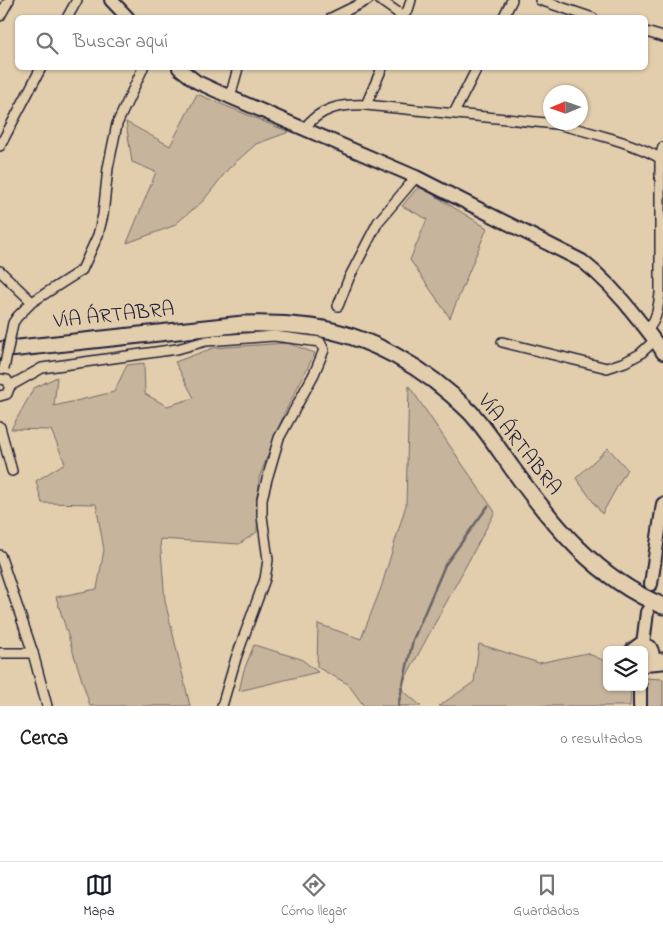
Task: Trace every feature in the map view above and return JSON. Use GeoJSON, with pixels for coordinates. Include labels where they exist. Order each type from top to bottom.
{"type":"FeatureCollection","features":[{"type":"Feature","properties":{"kind":"highway","name":"VÍA ÁRTABRA"},"geometry":{"type":"LineString","coordinates":[[0,350],[243,324],[275,323],[313,327],[351,336],[389,352],[436,382],[470,412],[546,515],[578,550],[610,576],[663,606]]}},
{"type":"Feature","properties":{"kind":"street"},"geometry":{"type":"LineString","coordinates":[[0,16],[9,0]]}},
{"type":"Feature","properties":{"kind":"street"},"geometry":{"type":"LineString","coordinates":[[69,15],[77,0]]}},
{"type":"Feature","properties":{"kind":"street"},"geometry":{"type":"LineString","coordinates":[[111,0],[125,15]]}},
{"type":"Feature","properties":{"kind":"street"},"geometry":{"type":"LineString","coordinates":[[337,15],[368,0]]}},
{"type":"Feature","properties":{"kind":"street"},"geometry":{"type":"LineString","coordinates":[[380,0],[399,15]]}},
{"type":"Feature","properties":{"kind":"street"},"geometry":{"type":"LineString","coordinates":[[404,15],[408,10],[411,0]]}},
{"type":"Feature","properties":{"kind":"street"},"geometry":{"type":"LineString","coordinates":[[504,15],[512,0]]}},
{"type":"Feature","properties":{"kind":"street"},"geometry":{"type":"LineString","coordinates":[[540,0],[584,15]]}},
{"type":"Feature","properties":{"kind":"street"},"geometry":{"type":"LineString","coordinates":[[648,33],[663,37]]}},
{"type":"Feature","properties":{"kind":"street"},"geometry":{"type":"LineString","coordinates":[[0,146],[39,70]]}},
{"type":"Feature","properties":{"kind":"street"},"geometry":{"type":"LineString","coordinates":[[10,386],[2,375],[13,322],[32,302],[82,270],[91,253],[103,214],[108,168],[117,124],[142,70]]}},
{"type":"Feature","properties":{"kind":"street"},"geometry":{"type":"LineString","coordinates":[[182,70],[197,82],[230,98],[416,177],[582,261],[611,285],[651,335],[663,354]]}},
{"type":"Feature","properties":{"kind":"street"},"geometry":{"type":"LineString","coordinates":[[230,98],[237,70]]}},
{"type":"Feature","properties":{"kind":"street"},"geometry":{"type":"LineString","coordinates":[[366,105],[381,70]]}},
{"type":"Feature","properties":{"kind":"street"},"geometry":{"type":"LineString","coordinates":[[454,113],[476,70]]}},
{"type":"Feature","properties":{"kind":"street"},"geometry":{"type":"LineString","coordinates":[[304,129],[310,120],[325,111],[350,104],[366,105],[556,124],[580,129],[650,152],[661,159]]}},
{"type":"Feature","properties":{"kind":"street"},"geometry":{"type":"LineString","coordinates":[[502,342],[608,368],[626,362],[640,354],[651,335],[660,294],[661,159],[663,147]]}},
{"type":"Feature","properties":{"kind":"street"},"geometry":{"type":"LineString","coordinates":[[338,306],[349,278],[378,222],[416,177]]}},
{"type":"Feature","properties":{"kind":"street"},"geometry":{"type":"LineString","coordinates":[[0,271],[32,302]]}},
{"type":"Feature","properties":{"kind":"street"},"geometry":{"type":"LineString","coordinates":[[0,396],[7,394],[10,386],[42,368],[176,349],[206,342],[274,336],[320,342],[324,350],[314,374],[279,438],[267,479],[262,500],[268,560],[265,579],[236,658],[222,706]]}},
{"type":"Feature","properties":{"kind":"street"},"geometry":{"type":"LineString","coordinates":[[0,427],[12,472]]}},
{"type":"Feature","properties":{"kind":"street"},"geometry":{"type":"LineString","coordinates":[[651,584],[663,504]]}},
{"type":"Feature","properties":{"kind":"street"},"geometry":{"type":"LineString","coordinates":[[0,555],[3,576],[32,653],[47,706]]}},
{"type":"Feature","properties":{"kind":"street"},"geometry":{"type":"LineString","coordinates":[[638,646],[648,612]]}},
{"type":"Feature","properties":{"kind":"street"},"geometry":{"type":"LineString","coordinates":[[648,647],[650,647],[653,654],[653,663]]}},
{"type":"Feature","properties":{"kind":"street"},"geometry":{"type":"LineString","coordinates":[[0,653],[32,653]]}},
{"type":"Feature","properties":{"kind":"street"},"geometry":{"type":"LineString","coordinates":[[640,691],[640,706]]}},
{"type":"Feature","properties":{"kind":"shaded area"},"geometry":{"type":"Polygon","coordinates":[[[197,94],[289,132],[256,144],[229,168],[203,201],[173,226],[127,243],[156,172],[132,162],[126,122],[170,146],[197,94]]]}},
{"type":"Feature","properties":{"kind":"shaded area"},"geometry":{"type":"Polygon","coordinates":[[[419,186],[487,228],[450,318],[410,260],[427,219],[402,206],[419,186]]]}},
{"type":"Feature","properties":{"kind":"shaded area"},"geometry":{"type":"Polygon","coordinates":[[[287,343],[315,353],[284,414],[259,478],[257,532],[239,544],[160,539],[165,601],[190,706],[90,706],[56,597],[97,589],[104,550],[96,504],[42,503],[36,481],[65,463],[51,430],[11,429],[34,388],[57,377],[54,406],[114,392],[127,365],[144,363],[145,394],[167,406],[194,398],[175,362],[213,348],[287,343]]]}},
{"type":"Feature","properties":{"kind":"shaded area"},"geometry":{"type":"Polygon","coordinates":[[[409,386],[495,512],[400,688],[421,706],[364,706],[348,684],[317,667],[318,624],[361,639],[381,588],[406,505],[409,386]]]}},
{"type":"Feature","properties":{"kind":"shaded area"},"geometry":{"type":"Polygon","coordinates":[[[608,448],[627,469],[602,514],[576,478],[608,448]]]}},
{"type":"Feature","properties":{"kind":"shaded area"},"geometry":{"type":"Polygon","coordinates":[[[479,644],[539,663],[587,653],[603,660],[603,691],[631,691],[630,706],[439,706],[474,682],[479,644]]]}},
{"type":"Feature","properties":{"kind":"shaded area"},"geometry":{"type":"Polygon","coordinates":[[[254,645],[301,659],[318,672],[239,691],[244,670],[254,645]]]}},
{"type":"Feature","properties":{"kind":"shaded area"},"geometry":{"type":"Polygon","coordinates":[[[648,678],[663,679],[663,706],[645,706],[645,691],[648,691],[648,678]]]}},
{"type":"Feature","properties":{"kind":"waterway"},"geometry":{"type":"LineString","coordinates":[[398,706],[413,640],[445,565],[488,506]]}}]}
